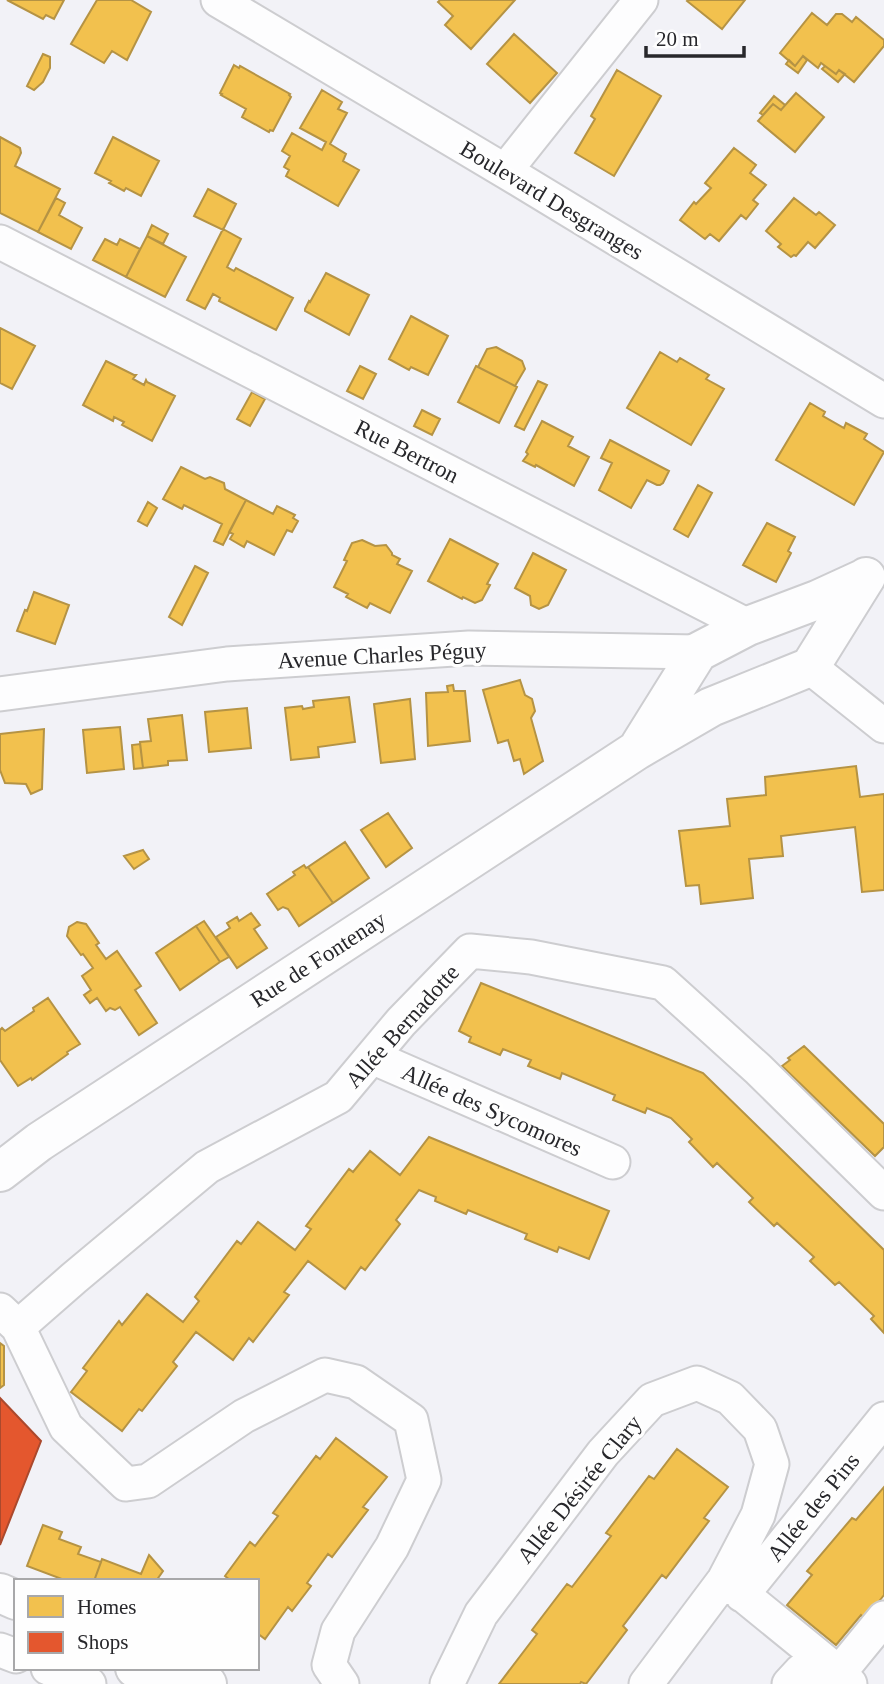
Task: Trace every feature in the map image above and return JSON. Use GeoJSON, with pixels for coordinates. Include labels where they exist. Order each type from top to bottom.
{"type":"FeatureCollection","features":[{"type":"Feature","properties":{"kind":"main road"},"geometry":{"type":"LineString","coordinates":[[698,652],[748,626],[817,600],[874,570]]}},
{"type":"Feature","properties":{"kind":"main road"},"geometry":{"type":"LineString","coordinates":[[810,667],[874,570]]}},
{"type":"Feature","properties":{"kind":"main road","name":"Rue Bertron"},"geometry":{"type":"LineString","coordinates":[[748,626],[783,643],[810,667]]}},
{"type":"Feature","properties":{"kind":"main road"},"geometry":{"type":"LineString","coordinates":[[698,652],[756,688]]}},
{"type":"Feature","properties":{"kind":"main road","name":"Rue de Fontenay"},"geometry":{"type":"LineString","coordinates":[[637,750],[698,652]]}},
{"type":"Feature","properties":{"kind":"main road","name":"Rue de Fontenay"},"geometry":{"type":"LineString","coordinates":[[0,1172],[39,1142],[637,750],[711,707],[810,667]]}},
{"type":"Feature","properties":{"kind":"main road"},"geometry":{"type":"LineString","coordinates":[[140,1670],[169,1684]]}},
{"type":"Feature","properties":{"kind":"main road"},"geometry":{"type":"LineString","coordinates":[[183,1670],[207,1684]]}},
{"type":"Feature","properties":{"kind":"street","name":"Boulevard Desgranges"},"geometry":{"type":"LineString","coordinates":[[218,0],[884,401]]}},
{"type":"Feature","properties":{"kind":"street"},"geometry":{"type":"LineString","coordinates":[[505,171],[641,0]]}},
{"type":"Feature","properties":{"kind":"street","name":"Rue Bertron"},"geometry":{"type":"LineString","coordinates":[[0,242],[748,626]]}},
{"type":"Feature","properties":{"kind":"street","name":"Avenue Charles Péguy"},"geometry":{"type":"LineString","coordinates":[[0,694],[227,664],[469,648],[698,652]]}},
{"type":"Feature","properties":{"kind":"street"},"geometry":{"type":"LineString","coordinates":[[810,667],[884,726]]}},
{"type":"Feature","properties":{"kind":"street","name":"Allée Bernadotte"},"geometry":{"type":"LineString","coordinates":[[9,1319],[74,1278],[207,1167],[338,1097],[401,1022],[470,951],[531,957],[663,983],[758,1069],[884,1193]]}},
{"type":"Feature","properties":{"kind":"street","name":"Allée des Sycomores"},"geometry":{"type":"LineString","coordinates":[[372,1057],[613,1162]]}},
{"type":"Feature","properties":{"kind":"street"},"geometry":{"type":"LineString","coordinates":[[9,1319],[66,1427],[126,1484],[148,1481],[244,1416],[325,1375],[356,1382],[411,1420],[424,1480],[392,1547],[338,1631],[329,1665],[342,1684]]}},
{"type":"Feature","properties":{"kind":"street","name":"Allée Désirée Clary"},"geometry":{"type":"LineString","coordinates":[[447,1684],[481,1614],[603,1453],[652,1400],[697,1383],[730,1398],[760,1429],[772,1464],[733,1587]]}},
{"type":"Feature","properties":{"kind":"street","name":"Allée des Pins"},"geometry":{"type":"LineString","coordinates":[[733,1587],[884,1419]]}},
{"type":"Feature","properties":{"kind":"street"},"geometry":{"type":"LineString","coordinates":[[646,1684],[733,1587],[844,1679]]}},
{"type":"Feature","properties":{"kind":"street"},"geometry":{"type":"LineString","coordinates":[[844,1679],[884,1618]]}},
{"type":"Feature","properties":{"kind":"street"},"geometry":{"type":"LineString","coordinates":[[53,1670],[89,1684]]}},
{"type":"Feature","properties":{"kind":"street"},"geometry":{"type":"LineString","coordinates":[[789,1684],[801,1671],[844,1679]]}},
{"type":"Feature","properties":{"kind":"building: Homes"},"geometry":{"type":"Polygon","coordinates":[[[7,0],[64,0],[54,19],[46,15],[43,19],[7,0]]]}},
{"type":"Feature","properties":{"kind":"building: Homes"},"geometry":{"type":"Polygon","coordinates":[[[97,0],[131,0],[151,12],[127,60],[112,51],[104,63],[71,44],[97,0]]]}},
{"type":"Feature","properties":{"kind":"building: Homes"},"geometry":{"type":"Polygon","coordinates":[[[515,0],[471,49],[445,25],[453,16],[438,2],[515,0]]]}},
{"type":"Feature","properties":{"kind":"building: Homes"},"geometry":{"type":"Polygon","coordinates":[[[688,0],[745,0],[722,29],[688,0]]]}},
{"type":"Feature","properties":{"kind":"building: Homes"},"geometry":{"type":"Polygon","coordinates":[[[812,13],[827,25],[836,14],[842,14],[852,22],[856,17],[884,40],[884,46],[854,82],[839,70],[836,74],[821,63],[818,68],[803,56],[795,66],[780,53],[812,13]]]}},
{"type":"Feature","properties":{"kind":"building: Homes"},"geometry":{"type":"Polygon","coordinates":[[[514,34],[557,73],[530,103],[487,64],[514,34]]]}},
{"type":"Feature","properties":{"kind":"building: Homes"},"geometry":{"type":"Polygon","coordinates":[[[43,54],[50,57],[50,68],[43,82],[34,90],[27,86],[43,54]]]}},
{"type":"Feature","properties":{"kind":"building: Homes"},"geometry":{"type":"Polygon","coordinates":[[[803,56],[807,60],[798,73],[786,64],[789,60],[795,66],[803,56]]]}},
{"type":"Feature","properties":{"kind":"building: Homes"},"geometry":{"type":"Polygon","coordinates":[[[234,65],[290,94],[291,97],[273,131],[269,132],[242,117],[246,109],[221,95],[234,65]]]}},
{"type":"Feature","properties":{"kind":"building: Homes"},"geometry":{"type":"Polygon","coordinates":[[[825,66],[836,74],[839,70],[845,74],[838,82],[822,69],[825,66]]]}},
{"type":"Feature","properties":{"kind":"building: Homes"},"geometry":{"type":"Polygon","coordinates":[[[617,70],[661,96],[614,176],[575,153],[595,119],[591,116],[617,70]]]}},
{"type":"Feature","properties":{"kind":"building: Homes"},"geometry":{"type":"Polygon","coordinates":[[[322,90],[342,102],[338,109],[347,113],[330,144],[346,154],[343,161],[359,170],[338,206],[286,176],[289,170],[284,167],[290,156],[282,151],[292,133],[322,150],[326,142],[300,128],[322,90]]]}},
{"type":"Feature","properties":{"kind":"building: Homes"},"geometry":{"type":"Polygon","coordinates":[[[796,93],[824,117],[795,152],[758,121],[773,104],[781,110],[796,93]]]}},
{"type":"Feature","properties":{"kind":"building: Homes"},"geometry":{"type":"Polygon","coordinates":[[[774,96],[785,105],[781,110],[773,104],[763,115],[760,113],[774,96]]]}},
{"type":"Feature","properties":{"kind":"building: Homes"},"geometry":{"type":"Polygon","coordinates":[[[0,137],[20,148],[21,153],[15,166],[60,189],[38,232],[0,213],[0,137]]]}},
{"type":"Feature","properties":{"kind":"building: Homes"},"geometry":{"type":"Polygon","coordinates":[[[113,137],[159,161],[141,196],[126,188],[124,191],[95,173],[113,137]]]}},
{"type":"Feature","properties":{"kind":"building: Homes"},"geometry":{"type":"Polygon","coordinates":[[[734,148],[756,165],[750,173],[766,185],[753,200],[758,204],[746,219],[741,215],[719,241],[710,234],[705,239],[680,220],[694,202],[696,204],[711,188],[705,183],[734,148]]]}},
{"type":"Feature","properties":{"kind":"building: Homes"},"geometry":{"type":"Polygon","coordinates":[[[208,189],[236,204],[223,230],[194,216],[208,189]]]}},
{"type":"Feature","properties":{"kind":"building: Homes"},"geometry":{"type":"Polygon","coordinates":[[[56,198],[65,203],[59,215],[82,228],[71,249],[38,232],[56,198]]]}},
{"type":"Feature","properties":{"kind":"building: Homes"},"geometry":{"type":"Polygon","coordinates":[[[794,198],[835,225],[815,248],[808,242],[796,256],[791,257],[778,247],[781,244],[766,231],[794,198]]]}},
{"type":"Feature","properties":{"kind":"building: Homes"},"geometry":{"type":"Polygon","coordinates":[[[152,225],[168,234],[163,244],[147,236],[152,225]]]}},
{"type":"Feature","properties":{"kind":"building: Homes"},"geometry":{"type":"Polygon","coordinates":[[[223,229],[241,239],[227,267],[234,271],[236,268],[293,298],[276,330],[219,301],[220,298],[213,294],[205,309],[187,300],[223,229]]]}},
{"type":"Feature","properties":{"kind":"building: Homes"},"geometry":{"type":"Polygon","coordinates":[[[147,236],[186,257],[165,297],[126,277],[147,236]]]}},
{"type":"Feature","properties":{"kind":"building: Homes"},"geometry":{"type":"Polygon","coordinates":[[[105,239],[117,245],[120,239],[140,249],[126,277],[93,260],[105,239]]]}},
{"type":"Feature","properties":{"kind":"building: Homes"},"geometry":{"type":"Polygon","coordinates":[[[326,273],[369,295],[349,335],[305,311],[326,273]]]}},
{"type":"Feature","properties":{"kind":"building: Homes"},"geometry":{"type":"Polygon","coordinates":[[[411,316],[448,336],[428,375],[411,367],[409,370],[389,359],[411,316]]]}},
{"type":"Feature","properties":{"kind":"building: Homes"},"geometry":{"type":"Polygon","coordinates":[[[0,328],[35,346],[12,389],[0,383],[0,328]]]}},
{"type":"Feature","properties":{"kind":"building: Homes"},"geometry":{"type":"Polygon","coordinates":[[[496,347],[522,361],[525,369],[515,386],[478,367],[487,349],[496,347]]]}},
{"type":"Feature","properties":{"kind":"building: Homes"},"geometry":{"type":"Polygon","coordinates":[[[660,352],[677,362],[680,358],[709,375],[706,379],[724,389],[691,445],[627,408],[660,352]]]}},
{"type":"Feature","properties":{"kind":"building: Homes"},"geometry":{"type":"Polygon","coordinates":[[[106,361],[136,375],[133,379],[144,385],[146,380],[175,396],[152,441],[122,425],[124,422],[114,417],[113,421],[83,405],[106,361]]]}},
{"type":"Feature","properties":{"kind":"building: Homes"},"geometry":{"type":"Polygon","coordinates":[[[360,366],[376,374],[363,399],[347,391],[360,366]]]}},
{"type":"Feature","properties":{"kind":"building: Homes"},"geometry":{"type":"Polygon","coordinates":[[[476,366],[517,387],[499,423],[458,402],[476,366]]]}},
{"type":"Feature","properties":{"kind":"building: Homes"},"geometry":{"type":"Polygon","coordinates":[[[538,381],[547,385],[524,430],[515,426],[538,381]]]}},
{"type":"Feature","properties":{"kind":"building: Homes"},"geometry":{"type":"Polygon","coordinates":[[[252,392],[265,399],[250,426],[237,419],[252,392]]]}},
{"type":"Feature","properties":{"kind":"building: Homes"},"geometry":{"type":"Polygon","coordinates":[[[810,403],[825,412],[823,416],[844,428],[846,423],[867,434],[864,439],[884,452],[854,505],[776,460],[810,403]]]}},
{"type":"Feature","properties":{"kind":"building: Homes"},"geometry":{"type":"Polygon","coordinates":[[[422,410],[440,419],[432,435],[414,426],[422,410]]]}},
{"type":"Feature","properties":{"kind":"building: Homes"},"geometry":{"type":"Polygon","coordinates":[[[542,421],[573,437],[568,446],[589,457],[574,486],[536,465],[535,467],[523,461],[542,421]]]}},
{"type":"Feature","properties":{"kind":"building: Homes"},"geometry":{"type":"Polygon","coordinates":[[[610,440],[669,471],[660,485],[647,480],[631,508],[599,490],[612,463],[601,458],[610,440]]]}},
{"type":"Feature","properties":{"kind":"building: Homes"},"geometry":{"type":"Polygon","coordinates":[[[181,467],[205,479],[210,477],[224,483],[225,489],[246,500],[223,545],[214,541],[222,524],[184,505],[182,509],[163,499],[181,467]]]}},
{"type":"Feature","properties":{"kind":"building: Homes"},"geometry":{"type":"Polygon","coordinates":[[[698,485],[712,493],[688,537],[674,529],[698,485]]]}},
{"type":"Feature","properties":{"kind":"building: Homes"},"geometry":{"type":"Polygon","coordinates":[[[246,500],[273,514],[277,506],[295,515],[293,518],[298,521],[292,532],[287,530],[274,555],[247,541],[244,547],[230,539],[233,534],[229,532],[246,500]]]}},
{"type":"Feature","properties":{"kind":"building: Homes"},"geometry":{"type":"Polygon","coordinates":[[[148,502],[157,508],[147,526],[138,521],[148,502]]]}},
{"type":"Feature","properties":{"kind":"building: Homes"},"geometry":{"type":"Polygon","coordinates":[[[767,523],[795,537],[788,551],[791,553],[776,582],[743,565],[767,523]]]}},
{"type":"Feature","properties":{"kind":"building: Homes"},"geometry":{"type":"Polygon","coordinates":[[[450,539],[498,564],[482,600],[475,603],[463,597],[462,599],[428,581],[450,539]]]}},
{"type":"Feature","properties":{"kind":"building: Homes"},"geometry":{"type":"Polygon","coordinates":[[[362,540],[375,546],[386,545],[392,555],[400,559],[397,564],[412,571],[390,613],[370,603],[367,608],[334,587],[347,561],[344,560],[352,543],[362,540]]]}},
{"type":"Feature","properties":{"kind":"building: Homes"},"geometry":{"type":"Polygon","coordinates":[[[533,553],[566,570],[548,605],[539,609],[531,605],[530,596],[515,588],[533,553]]]}},
{"type":"Feature","properties":{"kind":"building: Homes"},"geometry":{"type":"Polygon","coordinates":[[[195,566],[208,573],[182,625],[169,617],[195,566]]]}},
{"type":"Feature","properties":{"kind":"building: Homes"},"geometry":{"type":"Polygon","coordinates":[[[34,592],[69,605],[55,644],[17,631],[34,592]]]}},
{"type":"Feature","properties":{"kind":"building: Homes"},"geometry":{"type":"Polygon","coordinates":[[[520,680],[525,695],[532,699],[535,711],[531,718],[543,761],[524,774],[520,759],[514,761],[508,740],[498,743],[483,690],[520,680]]]}},
{"type":"Feature","properties":{"kind":"building: Homes"},"geometry":{"type":"Polygon","coordinates":[[[453,685],[454,691],[465,691],[470,741],[428,746],[426,693],[448,692],[447,686],[453,685]]]}},
{"type":"Feature","properties":{"kind":"building: Homes"},"geometry":{"type":"Polygon","coordinates":[[[349,697],[355,742],[318,747],[319,757],[291,760],[285,708],[302,706],[303,709],[314,707],[313,701],[349,697]]]}},
{"type":"Feature","properties":{"kind":"building: Homes"},"geometry":{"type":"Polygon","coordinates":[[[410,699],[415,759],[381,763],[374,704],[410,699]]]}},
{"type":"Feature","properties":{"kind":"building: Homes"},"geometry":{"type":"Polygon","coordinates":[[[247,708],[251,748],[209,752],[205,712],[247,708]]]}},
{"type":"Feature","properties":{"kind":"building: Homes"},"geometry":{"type":"Polygon","coordinates":[[[182,715],[187,760],[168,761],[168,765],[143,768],[140,742],[151,741],[148,719],[182,715]]]}},
{"type":"Feature","properties":{"kind":"building: Homes"},"geometry":{"type":"Polygon","coordinates":[[[120,727],[124,769],[87,773],[83,730],[120,727]]]}},
{"type":"Feature","properties":{"kind":"building: Homes"},"geometry":{"type":"Polygon","coordinates":[[[44,729],[42,789],[31,794],[26,784],[5,783],[0,770],[0,734],[44,729]]]}},
{"type":"Feature","properties":{"kind":"building: Homes"},"geometry":{"type":"Polygon","coordinates":[[[140,744],[143,768],[134,769],[132,745],[140,744]]]}},
{"type":"Feature","properties":{"kind":"building: Homes"},"geometry":{"type":"Polygon","coordinates":[[[856,766],[860,797],[884,794],[884,890],[862,892],[855,827],[781,836],[783,856],[749,859],[753,898],[701,904],[699,885],[686,886],[679,831],[730,826],[727,799],[766,795],[765,777],[856,766]]]}},
{"type":"Feature","properties":{"kind":"building: Homes"},"geometry":{"type":"Polygon","coordinates":[[[388,813],[412,848],[386,867],[361,830],[388,813]]]}},
{"type":"Feature","properties":{"kind":"building: Homes"},"geometry":{"type":"Polygon","coordinates":[[[345,842],[369,878],[333,903],[308,867],[345,842]]]}},
{"type":"Feature","properties":{"kind":"building: Homes"},"geometry":{"type":"Polygon","coordinates":[[[143,850],[149,859],[134,869],[124,856],[143,850]]]}},
{"type":"Feature","properties":{"kind":"building: Homes"},"geometry":{"type":"Polygon","coordinates":[[[304,865],[333,903],[299,926],[288,909],[283,907],[278,910],[267,894],[295,875],[293,872],[304,865]]]}},
{"type":"Feature","properties":{"kind":"building: Homes"},"geometry":{"type":"Polygon","coordinates":[[[251,913],[260,925],[254,929],[267,948],[237,968],[216,937],[230,928],[227,923],[237,917],[239,921],[251,913]]]}},
{"type":"Feature","properties":{"kind":"building: Homes"},"geometry":{"type":"Polygon","coordinates":[[[204,921],[229,957],[220,962],[196,926],[204,921]]]}},
{"type":"Feature","properties":{"kind":"building: Homes"},"geometry":{"type":"Polygon","coordinates":[[[77,922],[86,924],[106,959],[117,951],[141,986],[135,990],[157,1023],[139,1035],[120,1007],[106,1011],[97,998],[90,1003],[84,995],[91,990],[82,976],[93,968],[67,936],[69,927],[77,922]]]}},
{"type":"Feature","properties":{"kind":"building: Homes"},"geometry":{"type":"Polygon","coordinates":[[[196,926],[220,962],[180,990],[156,953],[196,926]]]}},
{"type":"Feature","properties":{"kind":"building: Homes"},"geometry":{"type":"Polygon","coordinates":[[[481,983],[703,1073],[884,1250],[884,1333],[871,1319],[874,1316],[839,1282],[835,1285],[810,1261],[814,1257],[777,1223],[774,1226],[749,1202],[753,1198],[717,1163],[713,1167],[689,1142],[692,1139],[671,1118],[647,1108],[645,1113],[613,1100],[615,1095],[562,1073],[560,1079],[528,1066],[531,1060],[503,1049],[500,1055],[469,1042],[471,1037],[459,1031],[481,983]]]}},
{"type":"Feature","properties":{"kind":"building: Homes"},"geometry":{"type":"Polygon","coordinates":[[[48,998],[80,1044],[32,1080],[31,1078],[18,1086],[0,1060],[0,1030],[2,1028],[5,1031],[48,998]]]}},
{"type":"Feature","properties":{"kind":"building: Homes"},"geometry":{"type":"Polygon","coordinates":[[[804,1046],[884,1124],[884,1147],[875,1156],[782,1066],[804,1046]]]}},
{"type":"Feature","properties":{"kind":"building: Homes"},"geometry":{"type":"Polygon","coordinates":[[[429,1137],[609,1211],[589,1259],[559,1247],[557,1252],[525,1239],[527,1234],[468,1210],[466,1214],[435,1201],[436,1197],[419,1190],[396,1220],[400,1224],[365,1270],[361,1267],[345,1289],[308,1261],[284,1292],[289,1295],[253,1342],[249,1338],[233,1360],[196,1332],[173,1362],[177,1366],[142,1411],[139,1409],[122,1431],[71,1392],[87,1371],[83,1368],[119,1321],[122,1325],[147,1294],[183,1322],[199,1301],[195,1297],[237,1241],[241,1244],[258,1222],[295,1250],[311,1229],[306,1226],[349,1169],[353,1172],[370,1151],[400,1175],[429,1137]]]}},
{"type":"Feature","properties":{"kind":"building: Homes"},"geometry":{"type":"Polygon","coordinates":[[[0,1343],[4,1346],[4,1385],[0,1388],[0,1343]]]}},
{"type":"Feature","properties":{"kind":"building: Homes"},"geometry":{"type":"Polygon","coordinates":[[[336,1438],[387,1477],[363,1507],[368,1510],[332,1557],[328,1554],[307,1583],[311,1586],[292,1611],[288,1607],[265,1639],[259,1634],[259,1579],[229,1579],[225,1576],[250,1542],[255,1546],[278,1516],[273,1513],[316,1456],[320,1459],[336,1438]]]}},
{"type":"Feature","properties":{"kind":"building: Homes"},"geometry":{"type":"Polygon","coordinates":[[[677,1449],[728,1487],[704,1518],[709,1521],[666,1578],[662,1575],[623,1626],[627,1630],[586,1684],[499,1684],[537,1634],[532,1630],[567,1584],[572,1587],[611,1536],[606,1533],[649,1476],[654,1479],[677,1449]]]}},
{"type":"Feature","properties":{"kind":"building: Homes"},"geometry":{"type":"Polygon","coordinates":[[[884,1487],[884,1595],[865,1619],[861,1615],[836,1645],[787,1605],[812,1575],[807,1571],[852,1518],[856,1520],[884,1487]]]}},
{"type":"Feature","properties":{"kind":"building: Homes"},"geometry":{"type":"Polygon","coordinates":[[[43,1525],[62,1532],[59,1539],[81,1547],[78,1554],[101,1562],[95,1579],[62,1579],[27,1566],[43,1525]]]}},
{"type":"Feature","properties":{"kind":"building: Homes"},"geometry":{"type":"Polygon","coordinates":[[[149,1555],[163,1571],[157,1579],[95,1579],[102,1559],[141,1574],[149,1555]]]}},
{"type":"Feature","properties":{"kind":"building: Shops"},"geometry":{"type":"Polygon","coordinates":[[[0,1398],[41,1441],[0,1545],[0,1398]]]}}]}
